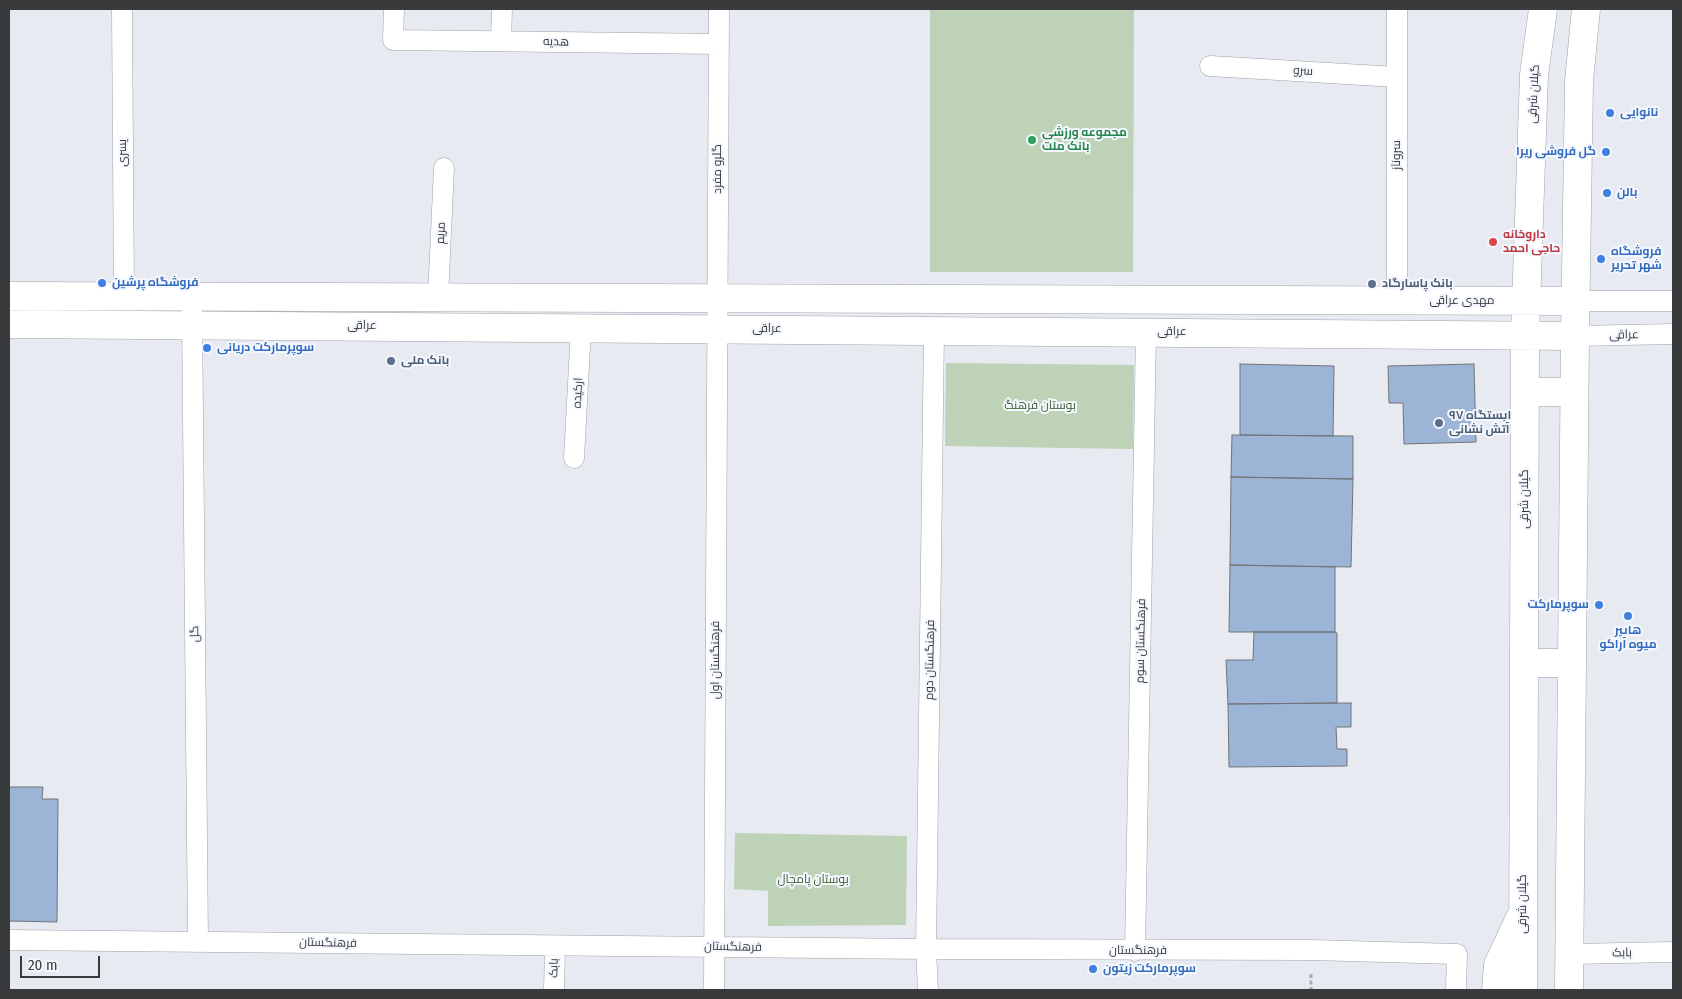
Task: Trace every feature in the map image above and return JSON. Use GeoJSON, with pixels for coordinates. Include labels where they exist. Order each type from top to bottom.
{"type":"FeatureCollection","features":[{"type":"Feature","properties":{"kind":"main road","name":"گیلان شرقی"},"geometry":{"type":"LineString","coordinates":[[1523,990],[1526,335],[1534,75],[1543,9]]}},
{"type":"Feature","properties":{"kind":"main road"},"geometry":{"type":"LineString","coordinates":[[1569,990],[1575,302],[1580,80],[1586,9]]}},
{"type":"Feature","properties":{"kind":"main road"},"geometry":{"type":"LineString","coordinates":[[9,296],[1397,301]]}},
{"type":"Feature","properties":{"kind":"main road","name":"مهدی عراقی"},"geometry":{"type":"LineString","coordinates":[[1397,301],[1575,302]]}},
{"type":"Feature","properties":{"kind":"main road","name":"عراقی"},"geometry":{"type":"LineString","coordinates":[[9,324],[1575,336]]}},
{"type":"Feature","properties":{"kind":"main road"},"geometry":{"type":"LineString","coordinates":[[1525,392],[1574,392]]}},
{"type":"Feature","properties":{"kind":"main road"},"geometry":{"type":"LineString","coordinates":[[1524,663],[1572,663]]}},
{"type":"Feature","properties":{"kind":"main road"},"geometry":{"type":"LineString","coordinates":[[1496,990],[1498,965],[1523,910]]}},
{"type":"Feature","properties":{"kind":"street","name":"یسری"},"geometry":{"type":"LineString","coordinates":[[122,9],[124,297]]}},
{"type":"Feature","properties":{"kind":"street","name":"هدیه"},"geometry":{"type":"LineString","coordinates":[[394,9],[393,40],[719,44]]}},
{"type":"Feature","properties":{"kind":"street"},"geometry":{"type":"LineString","coordinates":[[501,41],[502,9]]}},
{"type":"Feature","properties":{"kind":"street","name":"گلرو مفرد"},"geometry":{"type":"LineString","coordinates":[[717,329],[719,9]]}},
{"type":"Feature","properties":{"kind":"street","name":"سروناز"},"geometry":{"type":"LineString","coordinates":[[1397,9],[1397,301]]}},
{"type":"Feature","properties":{"kind":"street","name":"سرو"},"geometry":{"type":"LineString","coordinates":[[1210,66],[1397,77]]}},
{"type":"Feature","properties":{"kind":"street","name":"مریم"},"geometry":{"type":"LineString","coordinates":[[438,298],[444,168]]}},
{"type":"Feature","properties":{"kind":"street","name":"گل"},"geometry":{"type":"LineString","coordinates":[[192,297],[198,942]]}},
{"type":"Feature","properties":{"kind":"street"},"geometry":{"type":"LineString","coordinates":[[1575,302],[1673,301]]}},
{"type":"Feature","properties":{"kind":"street","name":"ارکیده"},"geometry":{"type":"LineString","coordinates":[[574,458],[581,328]]}},
{"type":"Feature","properties":{"kind":"street","name":"فرهنگستان اول"},"geometry":{"type":"LineString","coordinates":[[714,990],[717,329]]}},
{"type":"Feature","properties":{"kind":"street","name":"فرهنگستان دوم"},"geometry":{"type":"LineString","coordinates":[[928,990],[926,949],[934,330]]}},
{"type":"Feature","properties":{"kind":"street","name":"فرهنگستان سوم"},"geometry":{"type":"LineString","coordinates":[[1135,951],[1146,332]]}},
{"type":"Feature","properties":{"kind":"street","name":"عراقی"},"geometry":{"type":"LineString","coordinates":[[1575,336],[1673,334]]}},
{"type":"Feature","properties":{"kind":"street","name":"فرهنگستان"},"geometry":{"type":"LineString","coordinates":[[9,940],[1135,951],[1311,950],[1457,954],[1456,990]]}},
{"type":"Feature","properties":{"kind":"street","name":"بابک"},"geometry":{"type":"LineString","coordinates":[[554,990],[555,946]]}},
{"type":"Feature","properties":{"kind":"street","name":"بابک"},"geometry":{"type":"LineString","coordinates":[[1570,954],[1673,952]]}},
{"type":"Feature","properties":{"kind":"green space","name":"مجموعه ورزشی بانک ملت"},"geometry":{"type":"Polygon","coordinates":[[[930,9],[1134,9],[1133,272],[930,272],[930,9]]]}},
{"type":"Feature","properties":{"kind":"green space","name":"بوستان فرهنگ"},"geometry":{"type":"Polygon","coordinates":[[[946,363],[1134,365],[1133,449],[945,446],[946,363]]]}},
{"type":"Feature","properties":{"kind":"green space","name":"بوستان پامچال"},"geometry":{"type":"Polygon","coordinates":[[[735,833],[907,836],[906,925],[768,926],[768,891],[734,889],[735,833]]]}},
{"type":"Feature","properties":{"kind":"building"},"geometry":{"type":"Polygon","coordinates":[[[1240,364],[1334,366],[1333,436],[1240,435],[1240,364]]]}},
{"type":"Feature","properties":{"kind":"building","name":"ایستگاه ۹۷ آتش نشانی"},"geometry":{"type":"Polygon","coordinates":[[[1474,364],[1476,442],[1404,444],[1403,403],[1389,403],[1388,366],[1474,364]]]}},
{"type":"Feature","properties":{"kind":"building"},"geometry":{"type":"Polygon","coordinates":[[[1232,435],[1353,436],[1353,479],[1231,477],[1232,435]]]}},
{"type":"Feature","properties":{"kind":"building"},"geometry":{"type":"Polygon","coordinates":[[[1231,477],[1353,479],[1351,567],[1230,565],[1231,477]]]}},
{"type":"Feature","properties":{"kind":"building"},"geometry":{"type":"Polygon","coordinates":[[[1230,565],[1335,567],[1335,632],[1229,632],[1230,565]]]}},
{"type":"Feature","properties":{"kind":"building"},"geometry":{"type":"Polygon","coordinates":[[[1254,632],[1337,633],[1337,703],[1228,704],[1226,660],[1253,660],[1254,632]]]}},
{"type":"Feature","properties":{"kind":"building"},"geometry":{"type":"Polygon","coordinates":[[[1351,703],[1351,727],[1336,727],[1337,749],[1347,749],[1347,766],[1229,767],[1228,704],[1351,703]]]}},
{"type":"Feature","properties":{"kind":"building"},"geometry":{"type":"Polygon","coordinates":[[[9,787],[43,787],[42,799],[58,799],[57,922],[9,921],[9,787]]]}},
{"type":"Feature","properties":{"kind":"place","name":"نانوایی"},"geometry":{"type":"Point","coordinates":[1610,113]}},
{"type":"Feature","properties":{"kind":"place","name":"مجموعه ورزشی بانک ملت"},"geometry":{"type":"Point","coordinates":[1032,140]}},
{"type":"Feature","properties":{"kind":"place","name":"گل فروشی ریرا"},"geometry":{"type":"Point","coordinates":[1606,152]}},
{"type":"Feature","properties":{"kind":"place","name":"بالن"},"geometry":{"type":"Point","coordinates":[1607,193]}},
{"type":"Feature","properties":{"kind":"place","name":"داروخانه حاجی احمد"},"geometry":{"type":"Point","coordinates":[1493,242]}},
{"type":"Feature","properties":{"kind":"place","name":"فروشگاه شهر تحریر"},"geometry":{"type":"Point","coordinates":[1601,259]}},
{"type":"Feature","properties":{"kind":"place","name":"فروشگاه پرشین"},"geometry":{"type":"Point","coordinates":[102,283]}},
{"type":"Feature","properties":{"kind":"place","name":"بانک پاسارگاد"},"geometry":{"type":"Point","coordinates":[1372,284]}},
{"type":"Feature","properties":{"kind":"place","name":"سوپرمارکت دریانی"},"geometry":{"type":"Point","coordinates":[207,348]}},
{"type":"Feature","properties":{"kind":"place","name":"بانک ملی"},"geometry":{"type":"Point","coordinates":[391,361]}},
{"type":"Feature","properties":{"kind":"place","name":"ایستگاه ۹۷ آتش نشانی"},"geometry":{"type":"Point","coordinates":[1439,423]}},
{"type":"Feature","properties":{"kind":"place","name":"سوپرمارکت"},"geometry":{"type":"Point","coordinates":[1599,605]}},
{"type":"Feature","properties":{"kind":"place","name":"هایپر میوه آراکو"},"geometry":{"type":"Point","coordinates":[1628,616]}},
{"type":"Feature","properties":{"kind":"place","name":"سوپرمارکت زیتون"},"geometry":{"type":"Point","coordinates":[1093,969]}}]}
